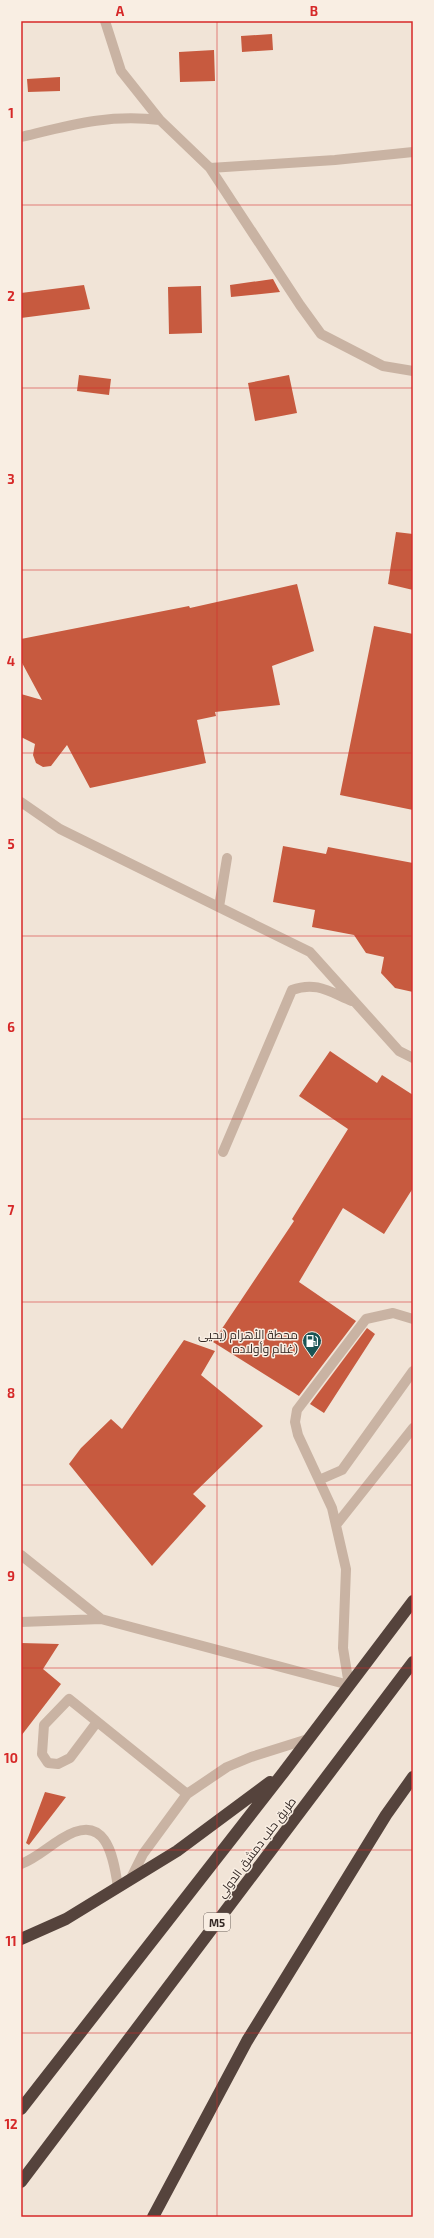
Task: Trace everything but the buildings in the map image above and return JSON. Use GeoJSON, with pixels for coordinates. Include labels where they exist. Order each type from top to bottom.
{"type":"FeatureCollection","features":[{"type":"Feature","properties":{"kind":"highway","name":"طريق حلب دمشق الدولي"},"geometry":{"type":"LineString","coordinates":[[21,2109],[283,1773],[413,1601]]}},
{"type":"Feature","properties":{"kind":"highway","name":"طريق حلب دمشق الدولي"},"geometry":{"type":"LineString","coordinates":[[21,2182],[413,1662]]}},
{"type":"Feature","properties":{"kind":"highway"},"geometry":{"type":"LineString","coordinates":[[21,1939],[66,1919],[177,1851],[283,1773]]}},
{"type":"Feature","properties":{"kind":"highway"},"geometry":{"type":"LineString","coordinates":[[153,2217],[247,2042],[386,1815],[413,1777]]}},
{"type":"Feature","properties":{"kind":"street"},"geometry":{"type":"LineString","coordinates":[[106,21],[120,71],[160,120],[210,168],[321,334],[383,366],[413,370]]}},
{"type":"Feature","properties":{"kind":"street"},"geometry":{"type":"LineString","coordinates":[[21,137],[99,119],[131,117],[160,120]]}},
{"type":"Feature","properties":{"kind":"street"},"geometry":{"type":"LineString","coordinates":[[210,168],[335,160],[413,152]]}},
{"type":"Feature","properties":{"kind":"street"},"geometry":{"type":"LineString","coordinates":[[21,802],[60,829],[310,952],[399,1050],[413,1058]]}},
{"type":"Feature","properties":{"kind":"street"},"geometry":{"type":"LineString","coordinates":[[219,907],[227,858]]}},
{"type":"Feature","properties":{"kind":"street"},"geometry":{"type":"LineString","coordinates":[[223,1152],[292,990],[306,985],[320,988],[356,1003]]}},
{"type":"Feature","properties":{"kind":"street"},"geometry":{"type":"LineString","coordinates":[[21,1622],[100,1619],[349,1685],[343,1648],[346,1569],[332,1508],[298,1435],[295,1422],[297,1410],[366,1319],[394,1313],[413,1319]]}},
{"type":"Feature","properties":{"kind":"street"},"geometry":{"type":"LineString","coordinates":[[319,1480],[342,1470],[413,1371]]}},
{"type":"Feature","properties":{"kind":"street"},"geometry":{"type":"LineString","coordinates":[[336,1524],[413,1428]]}},
{"type":"Feature","properties":{"kind":"street"},"geometry":{"type":"LineString","coordinates":[[21,1555],[100,1619]]}},
{"type":"Feature","properties":{"kind":"street"},"geometry":{"type":"LineString","coordinates":[[97,1722],[70,1758],[58,1764],[48,1762],[42,1754],[44,1725],[69,1699],[187,1794]]}},
{"type":"Feature","properties":{"kind":"street"},"geometry":{"type":"LineString","coordinates":[[130,1880],[143,1854],[187,1794],[227,1767],[251,1757],[308,1739]]}},
{"type":"Feature","properties":{"kind":"street"},"geometry":{"type":"LineString","coordinates":[[21,1864],[74,1832],[90,1830],[102,1836],[110,1847],[118,1887]]}},
{"type":"Feature","properties":{"kind":"place","name":"محطة الأهرام (يحيى غنام وأولاده)"},"geometry":{"type":"Point","coordinates":[312,1358]}}]}
